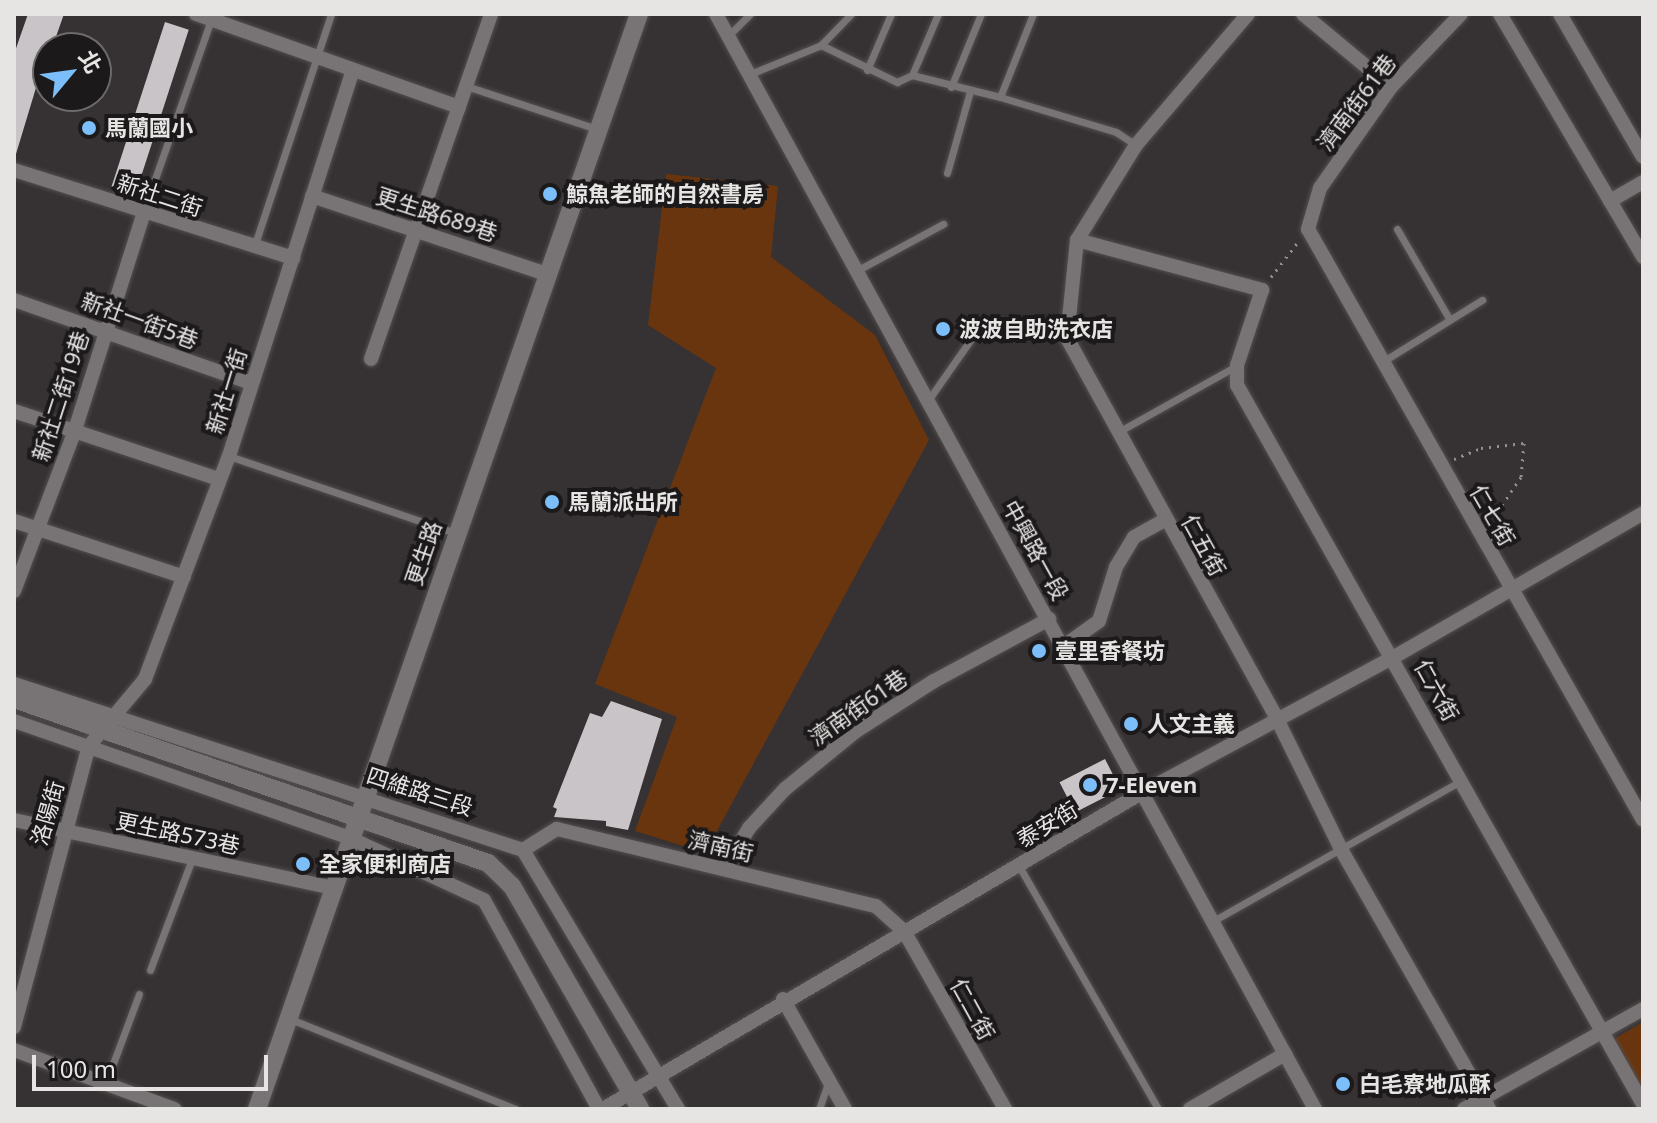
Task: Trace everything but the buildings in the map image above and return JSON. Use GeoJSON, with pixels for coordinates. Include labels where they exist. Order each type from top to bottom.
{"type":"FeatureCollection","features":[{"type":"Feature","properties":{"kind":"street"},"geometry":{"type":"LineString","coordinates":[[196,14],[459,107]]}},
{"type":"Feature","properties":{"kind":"street"},"geometry":{"type":"LineString","coordinates":[[371,359],[491,14]]}},
{"type":"Feature","properties":{"kind":"street","name":"更生路"},"geometry":{"type":"LineString","coordinates":[[257,1109],[455,533],[639,14]]}},
{"type":"Feature","properties":{"kind":"street","name":"中興路一段"},"geometry":{"type":"LineString","coordinates":[[716,14],[1315,1109]]}},
{"type":"Feature","properties":{"kind":"street","name":"仁五街"},"geometry":{"type":"LineString","coordinates":[[1248,14],[1136,145],[1077,240],[1066,326],[1083,374],[1278,721],[1342,851],[1486,1103]]}},
{"type":"Feature","properties":{"kind":"street"},"geometry":{"type":"LineString","coordinates":[[1303,14],[1391,87]]}},
{"type":"Feature","properties":{"kind":"street","name":"濟南街61巷"},"geometry":{"type":"LineString","coordinates":[[1308,229],[1320,188],[1391,87],[1461,14]]}},
{"type":"Feature","properties":{"kind":"street"},"geometry":{"type":"LineString","coordinates":[[1500,14],[1643,257]]}},
{"type":"Feature","properties":{"kind":"street"},"geometry":{"type":"LineString","coordinates":[[1560,14],[1643,157]]}},
{"type":"Feature","properties":{"kind":"street","name":"新社一街"},"geometry":{"type":"LineString","coordinates":[[117,715],[145,679],[229,456],[353,70]]}},
{"type":"Feature","properties":{"kind":"street","name":"新社二街"},"geometry":{"type":"LineString","coordinates":[[14,170],[293,258]]}},
{"type":"Feature","properties":{"kind":"street"},"geometry":{"type":"LineString","coordinates":[[1610,201],[1643,182]]}},
{"type":"Feature","properties":{"kind":"street","name":"更生路689巷"},"geometry":{"type":"LineString","coordinates":[[312,196],[547,274]]}},
{"type":"Feature","properties":{"kind":"street","name":"新社二街19巷"},"geometry":{"type":"LineString","coordinates":[[14,591],[74,433],[144,212]]}},
{"type":"Feature","properties":{"kind":"street","name":"仁七街"},"geometry":{"type":"LineString","coordinates":[[1308,229],[1381,363],[1643,820]]}},
{"type":"Feature","properties":{"kind":"street"},"geometry":{"type":"LineString","coordinates":[[1077,240],[1262,290],[1237,365]]}},
{"type":"Feature","properties":{"kind":"street","name":"新社一街5巷"},"geometry":{"type":"LineString","coordinates":[[14,300],[251,383]]}},
{"type":"Feature","properties":{"kind":"street","name":"仁六街"},"geometry":{"type":"LineString","coordinates":[[1237,365],[1237,385],[1394,657],[1643,1104]]}},
{"type":"Feature","properties":{"kind":"street"},"geometry":{"type":"LineString","coordinates":[[14,411],[219,479]]}},
{"type":"Feature","properties":{"kind":"street","name":"泰安街"},"geometry":{"type":"LineString","coordinates":[[601,1109],[783,999],[1143,792],[1278,721],[1510,588],[1641,518]]}},
{"type":"Feature","properties":{"kind":"street"},"geometry":{"type":"LineString","coordinates":[[1064,646],[1099,621],[1116,567],[1134,537],[1165,520]]}},
{"type":"Feature","properties":{"kind":"street"},"geometry":{"type":"LineString","coordinates":[[14,521],[184,577]]}},
{"type":"Feature","properties":{"kind":"street","name":"濟南街61巷"},"geometry":{"type":"LineString","coordinates":[[724,869],[749,828],[785,789],[856,731],[934,681],[1049,619]]}},
{"type":"Feature","properties":{"kind":"street","name":"四維路三段"},"geometry":{"type":"LineString","coordinates":[[14,684],[117,715],[523,850]]}},
{"type":"Feature","properties":{"kind":"street"},"geometry":{"type":"LineString","coordinates":[[14,699],[101,728],[354,830],[484,900],[601,1109]]}},
{"type":"Feature","properties":{"kind":"street","name":"洛陽街"},"geometry":{"type":"LineString","coordinates":[[14,1027],[18,990],[89,746],[101,728],[117,715]]}},
{"type":"Feature","properties":{"kind":"street"},"geometry":{"type":"LineString","coordinates":[[14,721],[354,830],[488,863],[512,886],[640,1109]]}},
{"type":"Feature","properties":{"kind":"street","name":"更生路573巷"},"geometry":{"type":"LineString","coordinates":[[14,820],[333,888]]}},
{"type":"Feature","properties":{"kind":"street","name":"濟南街"},"geometry":{"type":"LineString","coordinates":[[523,850],[557,829],[876,906],[904,931]]}},
{"type":"Feature","properties":{"kind":"street"},"geometry":{"type":"LineString","coordinates":[[523,850],[678,1109]]}},
{"type":"Feature","properties":{"kind":"street","name":"仁二街"},"geometry":{"type":"LineString","coordinates":[[904,931],[1005,1109]]}},
{"type":"Feature","properties":{"kind":"street"},"geometry":{"type":"LineString","coordinates":[[783,999],[845,1109]]}},
{"type":"Feature","properties":{"kind":"street"},"geometry":{"type":"LineString","coordinates":[[1464,1109],[1486,1103],[1643,1009]]}},
{"type":"Feature","properties":{"kind":"street"},"geometry":{"type":"LineString","coordinates":[[14,1050],[174,1109]]}},
{"type":"Feature","properties":{"kind":"street"},"geometry":{"type":"LineString","coordinates":[[1190,1109],[1285,1054]]}},
{"type":"Feature","properties":{"kind":"lane"},"geometry":{"type":"LineString","coordinates":[[254,248],[331,14]]}},
{"type":"Feature","properties":{"kind":"lane"},"geometry":{"type":"LineString","coordinates":[[728,35],[750,14]]}},
{"type":"Feature","properties":{"kind":"lane"},"geometry":{"type":"LineString","coordinates":[[750,74],[821,45],[851,14]]}},
{"type":"Feature","properties":{"kind":"lane"},"geometry":{"type":"LineString","coordinates":[[867,70],[891,14]]}},
{"type":"Feature","properties":{"kind":"lane"},"geometry":{"type":"LineString","coordinates":[[821,45],[897,82],[912,75],[938,14]]}},
{"type":"Feature","properties":{"kind":"lane"},"geometry":{"type":"LineString","coordinates":[[951,87],[981,14]]}},
{"type":"Feature","properties":{"kind":"lane"},"geometry":{"type":"LineString","coordinates":[[1000,97],[1033,14]]}},
{"type":"Feature","properties":{"kind":"lane"},"geometry":{"type":"LineString","coordinates":[[144,212],[211,20]]}},
{"type":"Feature","properties":{"kind":"lane"},"geometry":{"type":"LineString","coordinates":[[912,75],[1000,97],[1116,132],[1136,145]]}},
{"type":"Feature","properties":{"kind":"lane"},"geometry":{"type":"LineString","coordinates":[[466,86],[598,130]]}},
{"type":"Feature","properties":{"kind":"lane"},"geometry":{"type":"LineString","coordinates":[[947,173],[970,91]]}},
{"type":"Feature","properties":{"kind":"lane"},"geometry":{"type":"LineString","coordinates":[[858,270],[943,224]]}},
{"type":"Feature","properties":{"kind":"lane"},"geometry":{"type":"LineString","coordinates":[[1397,229],[1450,320]]}},
{"type":"Feature","properties":{"kind":"lane"},"geometry":{"type":"LineString","coordinates":[[1381,363],[1482,300]]}},
{"type":"Feature","properties":{"kind":"lane"},"geometry":{"type":"LineString","coordinates":[[929,399],[978,329],[1066,326]]}},
{"type":"Feature","properties":{"kind":"lane"},"geometry":{"type":"LineString","coordinates":[[1116,433],[1237,365]]}},
{"type":"Feature","properties":{"kind":"lane"},"geometry":{"type":"LineString","coordinates":[[229,456],[455,533]]}},
{"type":"Feature","properties":{"kind":"lane"},"geometry":{"type":"LineString","coordinates":[[1212,922],[1342,851],[1462,780]]}},
{"type":"Feature","properties":{"kind":"lane"},"geometry":{"type":"LineString","coordinates":[[150,970],[192,859]]}},
{"type":"Feature","properties":{"kind":"lane"},"geometry":{"type":"LineString","coordinates":[[1019,866],[1158,1109]]}},
{"type":"Feature","properties":{"kind":"lane"},"geometry":{"type":"LineString","coordinates":[[105,1085],[139,994]]}},
{"type":"Feature","properties":{"kind":"lane"},"geometry":{"type":"LineString","coordinates":[[286,1018],[515,1109]]}},
{"type":"Feature","properties":{"kind":"lane"},"geometry":{"type":"LineString","coordinates":[[819,1109],[829,1081]]}},
{"type":"Feature","properties":{"kind":"path"},"geometry":{"type":"LineString","coordinates":[[1262,290],[1308,229]]}},
{"type":"Feature","properties":{"kind":"path"},"geometry":{"type":"LineString","coordinates":[[1440,466],[1481,448],[1524,443],[1521,477],[1479,535]]}},
{"type":"Feature","properties":{"kind":"shaded area"},"geometry":{"type":"Polygon","coordinates":[[[666,174],[778,186],[771,257],[875,335],[929,440],[705,853],[635,831],[677,717],[595,684],[716,368],[648,325],[666,174]]]}},
{"type":"Feature","properties":{"kind":"shaded area"},"geometry":{"type":"Polygon","coordinates":[[[1643,1022],[1643,1089],[1614,1039],[1643,1022]]]}},
{"type":"Feature","properties":{"kind":"place","name":"馬蘭國小"},"geometry":{"type":"Point","coordinates":[89,128]}},
{"type":"Feature","properties":{"kind":"place","name":"鯨魚老師的自然書房"},"geometry":{"type":"Point","coordinates":[550,194]}},
{"type":"Feature","properties":{"kind":"place","name":"波波自助洗衣店"},"geometry":{"type":"Point","coordinates":[943,329]}},
{"type":"Feature","properties":{"kind":"place","name":"馬蘭派出所"},"geometry":{"type":"Point","coordinates":[552,502]}},
{"type":"Feature","properties":{"kind":"place","name":"壹里香餐坊"},"geometry":{"type":"Point","coordinates":[1039,651]}},
{"type":"Feature","properties":{"kind":"place","name":"人文主義"},"geometry":{"type":"Point","coordinates":[1131,724]}},
{"type":"Feature","properties":{"kind":"place","name":"7-Eleven"},"geometry":{"type":"Point","coordinates":[1090,785]}},
{"type":"Feature","properties":{"kind":"place","name":"全家便利商店"},"geometry":{"type":"Point","coordinates":[303,864]}},
{"type":"Feature","properties":{"kind":"place","name":"白毛寮地瓜酥"},"geometry":{"type":"Point","coordinates":[1343,1084]}}]}
